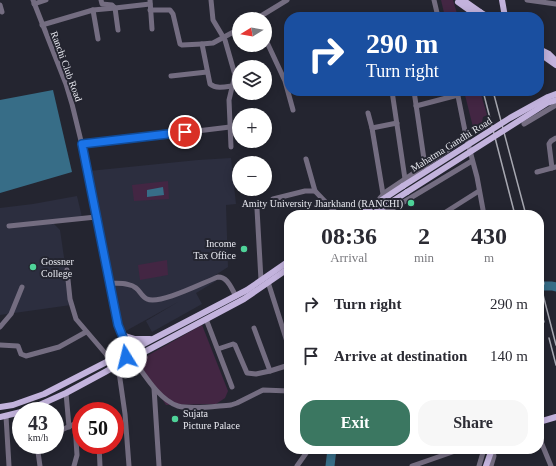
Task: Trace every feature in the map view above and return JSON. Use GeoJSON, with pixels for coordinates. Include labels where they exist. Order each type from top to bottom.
{"type":"FeatureCollection","features":[{"type":"Feature","properties":{"kind":"main road"},"geometry":{"type":"LineString","coordinates":[[502,0],[505,12]]}},
{"type":"Feature","properties":{"kind":"main road"},"geometry":{"type":"LineString","coordinates":[[458,1],[475,12]]}},
{"type":"Feature","properties":{"kind":"main road"},"geometry":{"type":"LineString","coordinates":[[544,52],[556,61]]}},
{"type":"Feature","properties":{"kind":"main road"},"geometry":{"type":"LineString","coordinates":[[544,57],[556,65]]}},
{"type":"Feature","properties":{"kind":"main road"},"geometry":{"type":"LineString","coordinates":[[544,62],[556,70]]}},
{"type":"Feature","properties":{"kind":"main road","name":"Mahatma Gandhi Road"},"geometry":{"type":"LineString","coordinates":[[367,210],[510,118],[556,94]]}},
{"type":"Feature","properties":{"kind":"main road","name":"Mahatma Gandhi Road"},"geometry":{"type":"LineString","coordinates":[[380,209],[547,103],[556,100]]}},
{"type":"Feature","properties":{"kind":"main road"},"geometry":{"type":"LineString","coordinates":[[0,407],[13,405],[31,399],[111,360],[236,296],[284,265]]}},
{"type":"Feature","properties":{"kind":"main road"},"geometry":{"type":"LineString","coordinates":[[47,402],[244,299],[284,271]]}},
{"type":"Feature","properties":{"kind":"main road"},"geometry":{"type":"LineString","coordinates":[[122,335],[135,340],[153,339]]}},
{"type":"Feature","properties":{"kind":"main road"},"geometry":{"type":"LineString","coordinates":[[129,351],[126,357],[132,358]]}},
{"type":"Feature","properties":{"kind":"main road"},"geometry":{"type":"LineString","coordinates":[[544,421],[556,417]]}},
{"type":"Feature","properties":{"kind":"main road"},"geometry":{"type":"LineString","coordinates":[[486,466],[490,454]]}},
{"type":"Feature","properties":{"kind":"street"},"geometry":{"type":"LineString","coordinates":[[33,2],[46,0]]}},
{"type":"Feature","properties":{"kind":"street"},"geometry":{"type":"LineString","coordinates":[[101,0],[103,5],[112,5],[115,8],[118,30]]}},
{"type":"Feature","properties":{"kind":"street"},"geometry":{"type":"LineString","coordinates":[[210,0],[213,20],[223,38],[232,66]]}},
{"type":"Feature","properties":{"kind":"street"},"geometry":{"type":"LineString","coordinates":[[269,12],[287,0]]}},
{"type":"Feature","properties":{"kind":"street"},"geometry":{"type":"LineString","coordinates":[[434,0],[437,12]]}},
{"type":"Feature","properties":{"kind":"street"},"geometry":{"type":"LineString","coordinates":[[527,0],[556,4]]}},
{"type":"Feature","properties":{"kind":"street","name":"Ranchi Club Road"},"geometry":{"type":"LineString","coordinates":[[33,2],[66,84],[82,144],[118,325],[129,351]]}},
{"type":"Feature","properties":{"kind":"street"},"geometry":{"type":"LineString","coordinates":[[150,4],[152,29]]}},
{"type":"Feature","properties":{"kind":"street"},"geometry":{"type":"LineString","coordinates":[[42,25],[93,10],[150,4],[170,10],[173,14],[180,44],[182,45],[213,43],[232,33]]}},
{"type":"Feature","properties":{"kind":"street"},"geometry":{"type":"LineString","coordinates":[[0,5],[2,12]]}},
{"type":"Feature","properties":{"kind":"street"},"geometry":{"type":"LineString","coordinates":[[93,10],[98,39]]}},
{"type":"Feature","properties":{"kind":"street"},"geometry":{"type":"LineString","coordinates":[[202,44],[208,80],[211,86],[232,86],[229,100],[231,147]]}},
{"type":"Feature","properties":{"kind":"street"},"geometry":{"type":"LineString","coordinates":[[272,52],[284,79]]}},
{"type":"Feature","properties":{"kind":"street"},"geometry":{"type":"LineString","coordinates":[[549,54],[556,57]]}},
{"type":"Feature","properties":{"kind":"street"},"geometry":{"type":"LineString","coordinates":[[171,76],[207,72]]}},
{"type":"Feature","properties":{"kind":"street"},"geometry":{"type":"LineString","coordinates":[[289,96],[293,110]]}},
{"type":"Feature","properties":{"kind":"street"},"geometry":{"type":"LineString","coordinates":[[393,96],[405,179]]}},
{"type":"Feature","properties":{"kind":"street"},"geometry":{"type":"LineString","coordinates":[[415,96],[425,166]]}},
{"type":"Feature","properties":{"kind":"street"},"geometry":{"type":"LineString","coordinates":[[416,106],[448,96]]}},
{"type":"Feature","properties":{"kind":"street"},"geometry":{"type":"LineString","coordinates":[[458,96],[483,210]]}},
{"type":"Feature","properties":{"kind":"street"},"geometry":{"type":"LineString","coordinates":[[524,124],[556,105]]}},
{"type":"Feature","properties":{"kind":"street"},"geometry":{"type":"LineString","coordinates":[[368,113],[372,128],[383,194]]}},
{"type":"Feature","properties":{"kind":"street"},"geometry":{"type":"LineString","coordinates":[[372,128],[397,123]]}},
{"type":"Feature","properties":{"kind":"street"},"geometry":{"type":"LineString","coordinates":[[82,144],[230,127]]}},
{"type":"Feature","properties":{"kind":"street"},"geometry":{"type":"LineString","coordinates":[[378,203],[383,194],[463,140],[466,136]]}},
{"type":"Feature","properties":{"kind":"street"},"geometry":{"type":"LineString","coordinates":[[537,172],[554,167],[549,144],[556,138]]}},
{"type":"Feature","properties":{"kind":"street"},"geometry":{"type":"LineString","coordinates":[[306,159],[315,191],[333,210]]}},
{"type":"Feature","properties":{"kind":"street"},"geometry":{"type":"LineString","coordinates":[[389,210],[472,161]]}},
{"type":"Feature","properties":{"kind":"street"},"geometry":{"type":"LineString","coordinates":[[273,198],[315,191]]}},
{"type":"Feature","properties":{"kind":"street"},"geometry":{"type":"LineString","coordinates":[[449,210],[479,191]]}},
{"type":"Feature","properties":{"kind":"street"},"geometry":{"type":"LineString","coordinates":[[257,209],[261,280]]}},
{"type":"Feature","properties":{"kind":"street"},"geometry":{"type":"LineString","coordinates":[[9,226],[96,217]]}},
{"type":"Feature","properties":{"kind":"street"},"geometry":{"type":"LineString","coordinates":[[67,270],[71,305],[76,319],[111,360]]}},
{"type":"Feature","properties":{"kind":"street"},"geometry":{"type":"LineString","coordinates":[[110,283],[125,283],[131,285],[136,287],[144,297],[157,300],[221,277],[226,279],[236,296]]}},
{"type":"Feature","properties":{"kind":"street"},"geometry":{"type":"LineString","coordinates":[[268,282],[284,332]]}},
{"type":"Feature","properties":{"kind":"street"},"geometry":{"type":"LineString","coordinates":[[0,328],[11,314],[22,287]]}},
{"type":"Feature","properties":{"kind":"street"},"geometry":{"type":"LineString","coordinates":[[206,319],[232,387]]}},
{"type":"Feature","properties":{"kind":"street"},"geometry":{"type":"LineString","coordinates":[[254,328],[270,371]]}},
{"type":"Feature","properties":{"kind":"street"},"geometry":{"type":"LineString","coordinates":[[0,345],[18,346],[21,354],[26,356],[59,347],[86,332]]}},
{"type":"Feature","properties":{"kind":"street"},"geometry":{"type":"LineString","coordinates":[[218,349],[233,344],[235,345],[246,373],[256,374],[284,367]]}},
{"type":"Feature","properties":{"kind":"street"},"geometry":{"type":"LineString","coordinates":[[132,358],[154,388],[177,406],[189,407],[231,405],[263,390],[284,391]]}},
{"type":"Feature","properties":{"kind":"street"},"geometry":{"type":"LineString","coordinates":[[118,365],[125,414],[129,466]]}},
{"type":"Feature","properties":{"kind":"street"},"geometry":{"type":"LineString","coordinates":[[154,388],[159,466]]}},
{"type":"Feature","properties":{"kind":"street"},"geometry":{"type":"LineString","coordinates":[[66,393],[69,427]]}},
{"type":"Feature","properties":{"kind":"street"},"geometry":{"type":"LineString","coordinates":[[3,416],[9,466]]}},
{"type":"Feature","properties":{"kind":"street"},"geometry":{"type":"LineString","coordinates":[[64,429],[72,426]]}},
{"type":"Feature","properties":{"kind":"street"},"geometry":{"type":"LineString","coordinates":[[544,449],[551,466]]}},
{"type":"Feature","properties":{"kind":"street"},"geometry":{"type":"LineString","coordinates":[[38,454],[40,466]]}},
{"type":"Feature","properties":{"kind":"street"},"geometry":{"type":"LineString","coordinates":[[74,466],[76,454]]}},
{"type":"Feature","properties":{"kind":"street"},"geometry":{"type":"LineString","coordinates":[[99,454],[100,466]]}},
{"type":"Feature","properties":{"kind":"street"},"geometry":{"type":"LineString","coordinates":[[297,466],[306,454]]}},
{"type":"Feature","properties":{"kind":"street"},"geometry":{"type":"LineString","coordinates":[[412,466],[447,454]]}},
{"type":"Feature","properties":{"kind":"street"},"geometry":{"type":"LineString","coordinates":[[479,466],[483,454]]}},
{"type":"Feature","properties":{"kind":"street"},"geometry":{"type":"LineString","coordinates":[[491,466],[494,454]]}},
{"type":"Feature","properties":{"kind":"shaded area"},"geometry":{"type":"Polygon","coordinates":[[[441,0],[453,0],[457,12],[444,12],[441,0]]]}},
{"type":"Feature","properties":{"kind":"shaded area"},"geometry":{"type":"Polygon","coordinates":[[[465,96],[481,96],[487,115],[483,117],[481,128],[474,131],[465,96]]]}},
{"type":"Feature","properties":{"kind":"shaded area"},"geometry":{"type":"Polygon","coordinates":[[[231,158],[232,196],[235,196],[236,204],[226,205],[228,267],[214,276],[216,281],[196,293],[202,304],[152,332],[146,321],[178,302],[124,332],[89,171],[231,158]]]}},
{"type":"Feature","properties":{"kind":"shaded area"},"geometry":{"type":"Polygon","coordinates":[[[168,181],[169,199],[134,201],[132,185],[168,181]]]}},
{"type":"Feature","properties":{"kind":"shaded area","name":"Gossner College"},"geometry":{"type":"Polygon","coordinates":[[[77,196],[82,217],[53,223],[60,230],[71,305],[0,315],[0,208],[77,196]]]}},
{"type":"Feature","properties":{"kind":"shaded area"},"geometry":{"type":"Polygon","coordinates":[[[167,260],[168,275],[140,280],[138,265],[167,260]]]}},
{"type":"Feature","properties":{"kind":"shaded area"},"geometry":{"type":"Polygon","coordinates":[[[202,325],[228,391],[225,398],[216,404],[166,405],[138,361],[202,325]]]}},
{"type":"Feature","properties":{"kind":"water"},"geometry":{"type":"Polygon","coordinates":[[[53,90],[72,172],[0,193],[0,100],[53,90]]]}},
{"type":"Feature","properties":{"kind":"water"},"geometry":{"type":"Polygon","coordinates":[[[163,187],[164,195],[147,197],[147,190],[163,187]]]}},
{"type":"Feature","properties":{"kind":"waterway"},"geometry":{"type":"LineString","coordinates":[[544,286],[556,287]]}},
{"type":"Feature","properties":{"kind":"waterway"},"geometry":{"type":"LineString","coordinates":[[330,466],[331,454]]}},
{"type":"Feature","properties":{"kind":"railway"},"geometry":{"type":"LineString","coordinates":[[465,0],[469,12]]}},
{"type":"Feature","properties":{"kind":"railway"},"geometry":{"type":"LineString","coordinates":[[484,96],[514,210]]}},
{"type":"Feature","properties":{"kind":"railway"},"geometry":{"type":"LineString","coordinates":[[494,96],[525,210]]}},
{"type":"Feature","properties":{"kind":"railway"},"geometry":{"type":"LineString","coordinates":[[544,298],[556,345]]}},
{"type":"Feature","properties":{"kind":"railway"},"geometry":{"type":"LineString","coordinates":[[549,338],[556,365]]}},
{"type":"Feature","properties":{"kind":"place","name":"Amity University Jharkhand (RANCHI)"},"geometry":{"type":"Point","coordinates":[411,203]}},
{"type":"Feature","properties":{"kind":"place","name":"Income Tax Office"},"geometry":{"type":"Point","coordinates":[244,249]}},
{"type":"Feature","properties":{"kind":"place","name":"Gossner College"},"geometry":{"type":"Point","coordinates":[33,267]}},
{"type":"Feature","properties":{"kind":"place","name":"Sujata Picture Palace"},"geometry":{"type":"Point","coordinates":[175,419]}},
{"type":"Feature","properties":{"kind":"route"},"geometry":{"type":"LineString","coordinates":[[126,357],[126,352],[128,350],[118,325],[82,144],[185,132]]}}]}
